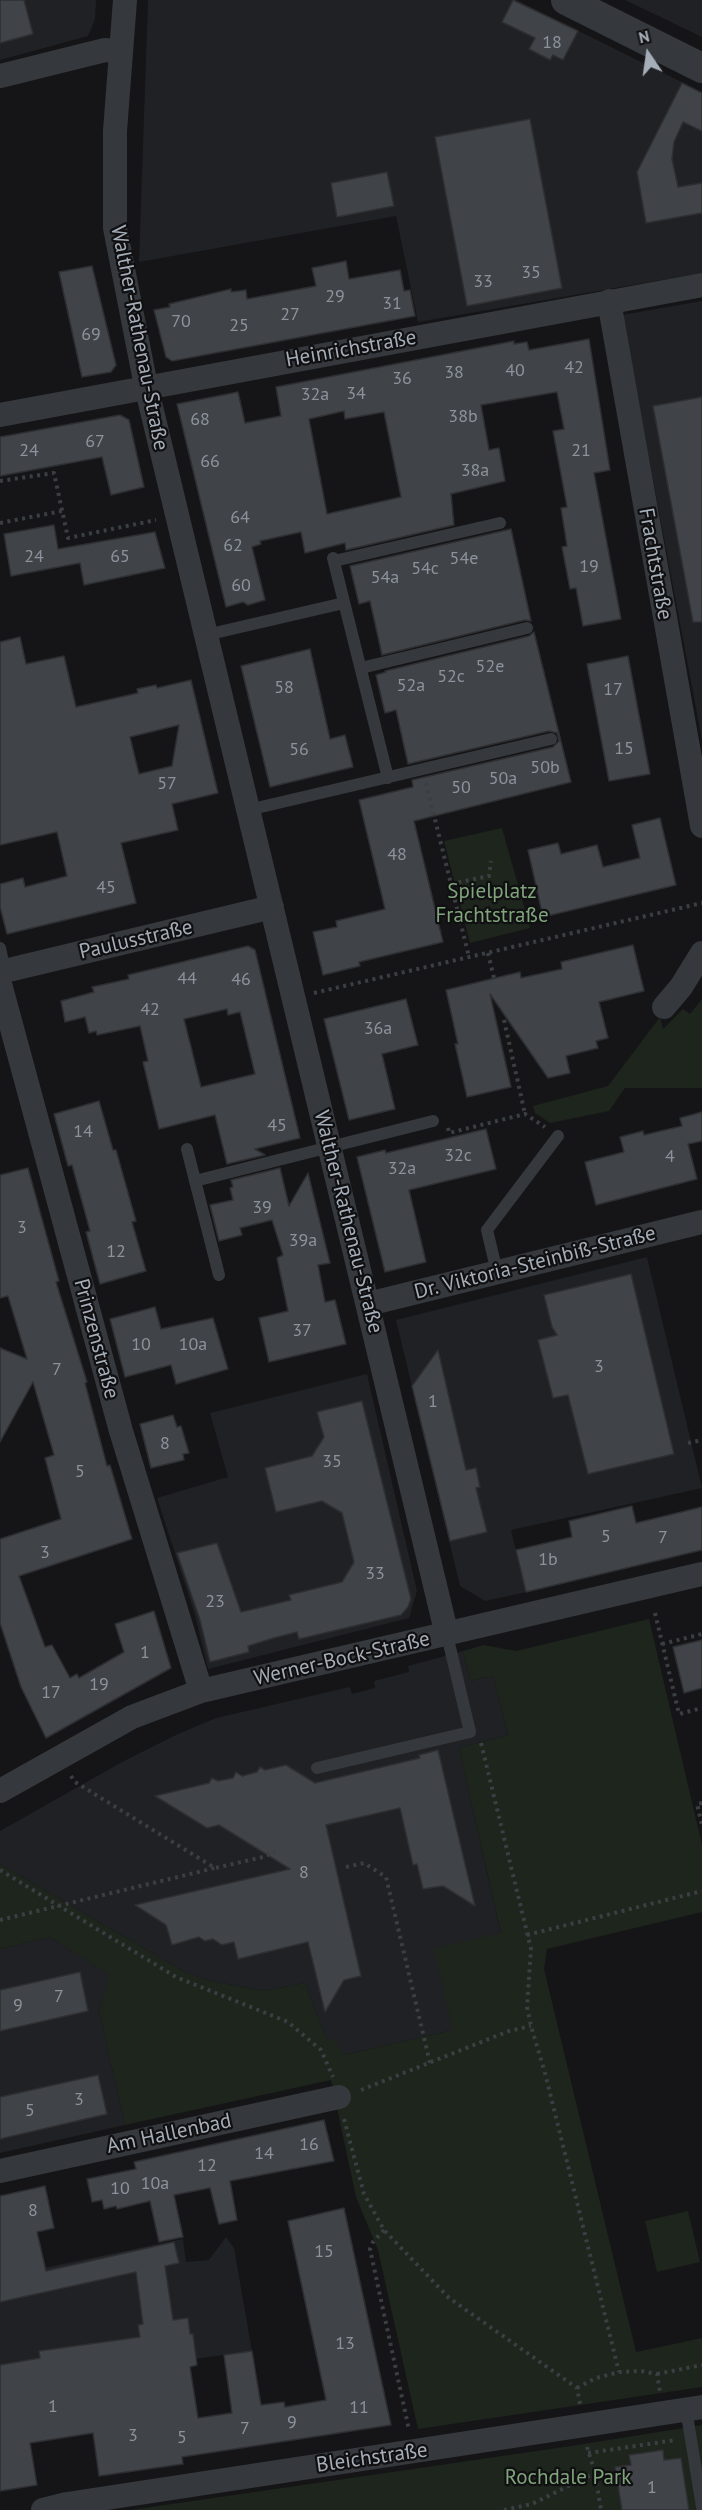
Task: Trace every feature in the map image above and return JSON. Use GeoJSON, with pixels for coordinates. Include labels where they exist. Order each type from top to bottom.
{"type":"FeatureCollection","features":[{"type":"Feature","properties":{"kind":"street","name":"Walther-Rathenau-Straße"},"geometry":{"type":"LineString","coordinates":[[125,0],[115,132],[115,228],[146,386],[447,1635]]}},
{"type":"Feature","properties":{"kind":"street"},"geometry":{"type":"LineString","coordinates":[[566,0],[702,68]]}},
{"type":"Feature","properties":{"kind":"street"},"geometry":{"type":"LineString","coordinates":[[0,76],[105,50],[121,51]]}},
{"type":"Feature","properties":{"kind":"street","name":"Heinrichstraße"},"geometry":{"type":"LineString","coordinates":[[0,414],[702,285]]}},
{"type":"Feature","properties":{"kind":"street","name":"Frachtstraße"},"geometry":{"type":"LineString","coordinates":[[609,301],[702,826]]}},
{"type":"Feature","properties":{"kind":"street","name":"Paulusstraße"},"geometry":{"type":"LineString","coordinates":[[1,969],[272,908]]}},
{"type":"Feature","properties":{"kind":"street"},"geometry":{"type":"LineString","coordinates":[[664,1007],[681,987],[702,953]]}},
{"type":"Feature","properties":{"kind":"street","name":"Prinzenstraße"},"geometry":{"type":"LineString","coordinates":[[1,969],[121,1431],[201,1691]]}},
{"type":"Feature","properties":{"kind":"street","name":"Dr. Viktoria-Steinbiß-Straße"},"geometry":{"type":"LineString","coordinates":[[368,1304],[702,1222]]}},
{"type":"Feature","properties":{"kind":"street","name":"Werner-Bock-Straße"},"geometry":{"type":"LineString","coordinates":[[0,1791],[132,1717],[201,1691],[702,1574]]}},
{"type":"Feature","properties":{"kind":"street","name":"Am Hallenbad"},"geometry":{"type":"LineString","coordinates":[[0,2171],[339,2097]]}},
{"type":"Feature","properties":{"kind":"street","name":"Bleichstraße"},"geometry":{"type":"LineString","coordinates":[[43,2510],[67,2504],[684,2410]]}},
{"type":"Feature","properties":{"kind":"lane"},"geometry":{"type":"LineString","coordinates":[[388,778],[333,560],[500,523]]}},
{"type":"Feature","properties":{"kind":"lane"},"geometry":{"type":"LineString","coordinates":[[206,635],[344,603]]}},
{"type":"Feature","properties":{"kind":"lane"},"geometry":{"type":"LineString","coordinates":[[361,668],[527,628]]}},
{"type":"Feature","properties":{"kind":"lane"},"geometry":{"type":"LineString","coordinates":[[248,810],[551,739]]}},
{"type":"Feature","properties":{"kind":"lane"},"geometry":{"type":"LineString","coordinates":[[195,1181],[433,1121]]}},
{"type":"Feature","properties":{"kind":"lane"},"geometry":{"type":"LineString","coordinates":[[497,1272],[488,1230],[558,1136]]}},
{"type":"Feature","properties":{"kind":"lane"},"geometry":{"type":"LineString","coordinates":[[187,1149],[219,1275]]}},
{"type":"Feature","properties":{"kind":"lane"},"geometry":{"type":"LineString","coordinates":[[317,1768],[470,1732],[447,1635]]}},
{"type":"Feature","properties":{"kind":"lane"},"geometry":{"type":"LineString","coordinates":[[684,2410],[702,2507]]}},
{"type":"Feature","properties":{"kind":"path"},"geometry":{"type":"LineString","coordinates":[[0,481],[54,473],[68,538],[177,516]]}},
{"type":"Feature","properties":{"kind":"path"},"geometry":{"type":"LineString","coordinates":[[0,523],[62,511]]}},
{"type":"Feature","properties":{"kind":"path"},"geometry":{"type":"LineString","coordinates":[[422,769],[469,957]]}},
{"type":"Feature","properties":{"kind":"path"},"geometry":{"type":"LineString","coordinates":[[451,884],[489,876],[491,861]]}},
{"type":"Feature","properties":{"kind":"path"},"geometry":{"type":"LineString","coordinates":[[294,998],[702,903]]}},
{"type":"Feature","properties":{"kind":"path"},"geometry":{"type":"LineString","coordinates":[[488,953],[494,978]]}},
{"type":"Feature","properties":{"kind":"path"},"geometry":{"type":"LineString","coordinates":[[504,1020],[525,1114]]}},
{"type":"Feature","properties":{"kind":"path"},"geometry":{"type":"LineString","coordinates":[[688,1443],[702,1440]]}},
{"type":"Feature","properties":{"kind":"path"},"geometry":{"type":"LineString","coordinates":[[655,1613],[679,1714],[702,1708]]}},
{"type":"Feature","properties":{"kind":"path"},"geometry":{"type":"LineString","coordinates":[[662,1644],[702,1634]]}},
{"type":"Feature","properties":{"kind":"path"},"geometry":{"type":"LineString","coordinates":[[470,1732],[481,1742],[528,1935],[531,1967],[527,2007],[619,2373]]}},
{"type":"Feature","properties":{"kind":"path"},"geometry":{"type":"LineString","coordinates":[[60,1757],[75,1782],[215,1868]]}},
{"type":"Feature","properties":{"kind":"path"},"geometry":{"type":"LineString","coordinates":[[702,1803],[697,1804],[702,1825]]}},
{"type":"Feature","properties":{"kind":"path"},"geometry":{"type":"LineString","coordinates":[[0,1920],[264,1857],[275,1852]]}},
{"type":"Feature","properties":{"kind":"path"},"geometry":{"type":"LineString","coordinates":[[346,1867],[364,1863],[386,1877],[430,2063]]}},
{"type":"Feature","properties":{"kind":"path"},"geometry":{"type":"LineString","coordinates":[[0,1870],[176,1977],[288,2022],[321,2050],[328,2063],[339,2097],[358,2176],[372,2211],[384,2230],[449,2298],[577,2388],[596,2378],[619,2373],[641,2371],[657,2374],[702,2365]]}},
{"type":"Feature","properties":{"kind":"path"},"geometry":{"type":"LineString","coordinates":[[528,1935],[702,1891]]}},
{"type":"Feature","properties":{"kind":"path"},"geometry":{"type":"LineString","coordinates":[[339,2097],[509,2031],[531,2026]]}},
{"type":"Feature","properties":{"kind":"path"},"geometry":{"type":"LineString","coordinates":[[384,2230],[370,2249],[414,2452]]}},
{"type":"Feature","properties":{"kind":"path"},"geometry":{"type":"LineString","coordinates":[[657,2374],[684,2410]]}},
{"type":"Feature","properties":{"kind":"path"},"geometry":{"type":"LineString","coordinates":[[584,2426],[601,2510]]}},
{"type":"Feature","properties":{"kind":"path"},"geometry":{"type":"LineString","coordinates":[[588,2453],[691,2438]]}},
{"type":"Feature","properties":{"kind":"path"},"geometry":{"type":"LineString","coordinates":[[504,2510],[532,2504],[595,2473]]}},
{"type":"Feature","properties":{"kind":"path"},"geometry":{"type":"LineString","coordinates":[[527,2510],[532,2504]]}},
{"type":"Feature","properties":{"kind":"shaded area"},"geometry":{"type":"Polygon","coordinates":[[[0,0],[96,0],[95,19],[88,36],[0,60],[0,0]]]}},
{"type":"Feature","properties":{"kind":"shaded area"},"geometry":{"type":"Polygon","coordinates":[[[148,0],[516,0],[702,92],[702,273],[418,322],[396,216],[139,262],[148,0]]]}},
{"type":"Feature","properties":{"kind":"shaded area"},"geometry":{"type":"Polygon","coordinates":[[[625,0],[702,0],[702,37],[625,0]]]}},
{"type":"Feature","properties":{"kind":"shaded area"},"geometry":{"type":"Polygon","coordinates":[[[702,301],[702,740],[622,315],[702,301]]]}},
{"type":"Feature","properties":{"kind":"shaded area"},"geometry":{"type":"Polygon","coordinates":[[[647,1257],[702,1488],[511,1530],[526,1592],[485,1601],[460,1586],[396,1320],[647,1257]]]}},
{"type":"Feature","properties":{"kind":"shaded area"},"geometry":{"type":"Polygon","coordinates":[[[367,1374],[417,1591],[409,1618],[208,1669],[195,1615],[157,1498],[228,1477],[210,1413],[367,1374]]]}},
{"type":"Feature","properties":{"kind":"shaded area"},"geometry":{"type":"Polygon","coordinates":[[[463,1651],[470,1681],[493,1676],[508,1735],[459,1748],[501,1934],[453,2030],[344,2055],[326,2038],[305,1983],[263,1991],[207,1980],[183,1971],[0,1864],[0,1831],[122,1762],[178,1734],[216,1718],[350,1687],[352,1694],[375,1688],[374,1681],[409,1672],[408,1666],[463,1651]]]}},
{"type":"Feature","properties":{"kind":"shaded area"},"geometry":{"type":"Polygon","coordinates":[[[50,1937],[111,1975],[99,2011],[125,2125],[0,2153],[0,1949],[50,1937]]]}},
{"type":"Feature","properties":{"kind":"shaded area"},"geometry":{"type":"Polygon","coordinates":[[[226,2237],[234,2248],[252,2351],[194,2359],[194,2366],[0,2394],[0,2277],[183,2239],[186,2262],[209,2260],[226,2237]]]}},
{"type":"Feature","properties":{"kind":"green space","name":"Spielplatz Frachtstraße"},"geometry":{"type":"Polygon","coordinates":[[[502,828],[530,928],[470,943],[444,841],[502,828]]]}},
{"type":"Feature","properties":{"kind":"green space"},"geometry":{"type":"Polygon","coordinates":[[[702,999],[702,1088],[625,1088],[609,1111],[550,1123],[535,1113],[533,1106],[608,1086],[660,1017],[663,1029],[683,1009],[690,1014],[702,999]]]}},
{"type":"Feature","properties":{"kind":"green space"},"geometry":{"type":"Polygon","coordinates":[[[649,1619],[702,1845],[702,1912],[547,1949],[544,1969],[636,2352],[702,2338],[702,2387],[418,2429],[378,2250],[356,2197],[331,2080],[125,2125],[99,2011],[110,1975],[50,1937],[0,1949],[0,1864],[183,1971],[207,1980],[263,1991],[305,1983],[326,2038],[336,2042],[344,2055],[453,2030],[434,1949],[501,1933],[459,1748],[508,1735],[493,1676],[470,1681],[463,1651],[484,1645],[516,1651],[649,1619]]]}},
{"type":"Feature","properties":{"kind":"green space"},"geometry":{"type":"Polygon","coordinates":[[[688,2211],[700,2262],[657,2272],[645,2221],[688,2211]]]}},
{"type":"Feature","properties":{"kind":"green space","name":"Rochdale Park"},"geometry":{"type":"Polygon","coordinates":[[[702,2425],[702,2510],[131,2510],[571,2446],[702,2425]]]}},
{"type":"Feature","properties":{"kind":"building"},"geometry":{"type":"Polygon","coordinates":[[[0,0],[24,0],[33,34],[0,43],[0,0]]]}},
{"type":"Feature","properties":{"kind":"building"},"geometry":{"type":"Polygon","coordinates":[[[513,0],[578,31],[563,60],[553,55],[550,60],[529,49],[535,38],[502,22],[513,0]]]}},
{"type":"Feature","properties":{"kind":"building"},"geometry":{"type":"Polygon","coordinates":[[[682,83],[702,93],[702,131],[683,122],[674,142],[672,159],[678,187],[702,183],[702,213],[646,223],[637,172],[682,83]]]}},
{"type":"Feature","properties":{"kind":"building"},"geometry":{"type":"Polygon","coordinates":[[[530,119],[562,288],[467,306],[435,137],[530,119]]]}},
{"type":"Feature","properties":{"kind":"building"},"geometry":{"type":"Polygon","coordinates":[[[387,172],[394,206],[337,217],[331,183],[387,172]]]}},
{"type":"Feature","properties":{"kind":"building"},"geometry":{"type":"Polygon","coordinates":[[[346,261],[349,279],[400,270],[404,291],[410,290],[415,316],[172,361],[166,357],[154,310],[170,307],[169,304],[231,289],[231,292],[246,290],[247,299],[316,286],[312,268],[346,261]]]}},
{"type":"Feature","properties":{"kind":"building"},"geometry":{"type":"Polygon","coordinates":[[[92,266],[116,365],[111,372],[82,377],[59,272],[92,266]]]}},
{"type":"Feature","properties":{"kind":"building"},"geometry":{"type":"Polygon","coordinates":[[[589,339],[610,470],[594,473],[621,619],[583,626],[576,588],[570,589],[562,547],[567,546],[561,508],[567,507],[553,431],[564,429],[557,392],[481,405],[489,450],[499,448],[505,481],[451,494],[454,525],[346,550],[345,543],[305,553],[301,532],[260,541],[261,544],[252,547],[265,600],[248,605],[243,602],[226,607],[177,404],[238,392],[245,423],[281,416],[276,387],[514,341],[514,344],[527,342],[529,350],[589,339]],[[344,411],[309,419],[327,514],[401,497],[384,412],[345,419],[344,411]]]}},
{"type":"Feature","properties":{"kind":"building"},"geometry":{"type":"Polygon","coordinates":[[[702,397],[702,622],[693,622],[653,406],[702,397]]]}},
{"type":"Feature","properties":{"kind":"building"},"geometry":{"type":"Polygon","coordinates":[[[120,415],[129,420],[144,487],[111,495],[102,457],[0,476],[0,437],[120,415]]]}},
{"type":"Feature","properties":{"kind":"building"},"geometry":{"type":"Polygon","coordinates":[[[54,525],[58,549],[155,532],[165,568],[84,585],[80,563],[11,576],[4,534],[54,525]]]}},
{"type":"Feature","properties":{"kind":"building"},"geometry":{"type":"Polygon","coordinates":[[[511,529],[531,621],[525,620],[382,655],[370,601],[359,604],[350,566],[511,529]]]}},
{"type":"Feature","properties":{"kind":"building"},"geometry":{"type":"Polygon","coordinates":[[[534,632],[571,782],[414,821],[443,942],[359,962],[360,966],[323,975],[313,932],[337,927],[336,921],[385,909],[359,800],[413,787],[412,780],[553,747],[559,741],[557,733],[549,731],[408,764],[396,710],[385,713],[376,675],[529,636],[534,632]]]}},
{"type":"Feature","properties":{"kind":"building"},"geometry":{"type":"Polygon","coordinates":[[[20,637],[26,664],[64,656],[76,707],[138,693],[137,689],[156,685],[157,688],[191,680],[218,793],[172,804],[178,830],[121,843],[136,903],[7,934],[0,907],[0,884],[23,878],[25,887],[67,876],[57,832],[0,845],[0,642],[20,637]],[[179,725],[130,737],[139,774],[172,766],[179,725]]]}},
{"type":"Feature","properties":{"kind":"building"},"geometry":{"type":"Polygon","coordinates":[[[310,649],[330,739],[345,735],[353,767],[270,787],[241,666],[310,649]]]}},
{"type":"Feature","properties":{"kind":"building"},"geometry":{"type":"Polygon","coordinates":[[[628,656],[650,774],[609,781],[587,664],[628,656]]]}},
{"type":"Feature","properties":{"kind":"building"},"geometry":{"type":"Polygon","coordinates":[[[660,818],[676,885],[543,917],[528,850],[558,843],[561,854],[597,845],[603,867],[640,858],[632,825],[660,818]]]}},
{"type":"Feature","properties":{"kind":"building"},"geometry":{"type":"Polygon","coordinates":[[[633,945],[644,991],[599,1002],[608,1038],[596,1041],[598,1048],[566,1056],[570,1073],[548,1078],[490,994],[511,1087],[467,1097],[446,990],[520,972],[521,978],[562,969],[561,962],[633,945]]]}},
{"type":"Feature","properties":{"kind":"building"},"geometry":{"type":"Polygon","coordinates":[[[248,946],[255,950],[300,1138],[255,1149],[265,1155],[227,1164],[215,1115],[159,1129],[143,1062],[148,1061],[140,1026],[97,1035],[96,1031],[89,1033],[85,1017],[65,1022],[61,1001],[94,992],[92,987],[129,979],[128,975],[248,946]],[[227,1009],[184,1019],[201,1087],[255,1074],[240,1012],[228,1015],[227,1009]]]}},
{"type":"Feature","properties":{"kind":"building"},"geometry":{"type":"Polygon","coordinates":[[[406,999],[418,1045],[382,1054],[395,1109],[349,1120],[324,1019],[406,999]]]}},
{"type":"Feature","properties":{"kind":"building"},"geometry":{"type":"Polygon","coordinates":[[[99,1101],[113,1150],[116,1150],[136,1221],[132,1222],[146,1271],[100,1284],[86,1232],[90,1231],[72,1165],[68,1166],[54,1114],[99,1101]]]}},
{"type":"Feature","properties":{"kind":"building"},"geometry":{"type":"Polygon","coordinates":[[[702,1112],[702,1141],[688,1144],[697,1179],[596,1205],[585,1162],[624,1152],[620,1137],[643,1131],[644,1135],[682,1126],[680,1118],[702,1112]]]}},
{"type":"Feature","properties":{"kind":"building"},"geometry":{"type":"Polygon","coordinates":[[[486,1129],[496,1169],[409,1190],[426,1262],[385,1272],[357,1157],[385,1150],[386,1153],[486,1129]]]}},
{"type":"Feature","properties":{"kind":"building"},"geometry":{"type":"Polygon","coordinates":[[[28,1168],[59,1281],[56,1282],[87,1382],[85,1383],[107,1466],[110,1465],[132,1539],[19,1576],[45,1647],[52,1645],[70,1678],[77,1674],[79,1678],[124,1652],[115,1624],[154,1611],[171,1668],[46,1738],[21,1687],[0,1623],[0,1539],[61,1519],[45,1458],[54,1455],[33,1382],[0,1442],[0,1348],[27,1359],[8,1296],[0,1298],[0,1175],[28,1168]]]}},
{"type":"Feature","properties":{"kind":"building"},"geometry":{"type":"Polygon","coordinates":[[[280,1168],[289,1206],[308,1173],[330,1263],[318,1265],[325,1302],[335,1300],[346,1344],[269,1362],[259,1318],[288,1311],[277,1258],[283,1255],[272,1220],[240,1228],[242,1235],[219,1241],[210,1205],[233,1200],[231,1180],[280,1168]]]}},
{"type":"Feature","properties":{"kind":"building"},"geometry":{"type":"Polygon","coordinates":[[[631,1274],[674,1454],[588,1474],[568,1395],[553,1398],[538,1340],[557,1335],[552,1327],[544,1295],[631,1274]]]}},
{"type":"Feature","properties":{"kind":"building"},"geometry":{"type":"Polygon","coordinates":[[[155,1307],[161,1329],[213,1318],[228,1369],[176,1384],[171,1365],[125,1377],[110,1319],[155,1307]]]}},
{"type":"Feature","properties":{"kind":"building"},"geometry":{"type":"Polygon","coordinates":[[[438,1350],[466,1470],[476,1468],[480,1487],[476,1488],[487,1532],[450,1541],[412,1386],[438,1350]]]}},
{"type":"Feature","properties":{"kind":"building"},"geometry":{"type":"Polygon","coordinates":[[[362,1401],[411,1599],[408,1607],[401,1615],[299,1639],[297,1632],[274,1638],[248,1646],[249,1652],[210,1662],[200,1620],[177,1553],[217,1543],[241,1612],[291,1600],[289,1595],[342,1582],[354,1562],[342,1513],[322,1501],[276,1512],[265,1468],[312,1456],[324,1437],[317,1412],[362,1401]]]}},
{"type":"Feature","properties":{"kind":"building"},"geometry":{"type":"Polygon","coordinates":[[[173,1415],[177,1427],[181,1426],[189,1453],[183,1454],[184,1460],[151,1468],[140,1424],[173,1415]]]}},
{"type":"Feature","properties":{"kind":"building"},"geometry":{"type":"Polygon","coordinates":[[[632,1506],[636,1523],[702,1507],[702,1550],[526,1592],[516,1550],[572,1537],[569,1521],[632,1506]]]}},
{"type":"Feature","properties":{"kind":"building"},"geometry":{"type":"Polygon","coordinates":[[[702,1640],[702,1688],[684,1693],[673,1647],[702,1640]]]}},
{"type":"Feature","properties":{"kind":"building"},"geometry":{"type":"Polygon","coordinates":[[[438,1750],[475,1906],[443,1886],[423,1889],[417,1864],[413,1865],[400,1808],[326,1825],[361,1976],[344,1980],[325,2012],[308,1942],[238,1959],[234,1942],[222,1945],[213,1939],[205,1941],[199,1937],[172,1945],[166,1925],[135,1905],[290,1869],[219,1825],[207,1828],[155,1796],[209,1783],[212,1778],[218,1781],[233,1778],[236,1772],[242,1776],[257,1772],[260,1767],[265,1770],[286,1765],[315,1783],[420,1758],[419,1755],[438,1750]]]}},
{"type":"Feature","properties":{"kind":"building"},"geometry":{"type":"Polygon","coordinates":[[[80,1972],[88,2011],[0,2031],[0,1990],[80,1972]]]}},
{"type":"Feature","properties":{"kind":"building"},"geometry":{"type":"Polygon","coordinates":[[[98,2075],[107,2114],[0,2139],[0,2097],[98,2075]]]}},
{"type":"Feature","properties":{"kind":"building"},"geometry":{"type":"Polygon","coordinates":[[[324,2120],[334,2161],[230,2181],[237,2220],[219,2224],[210,2188],[174,2195],[183,2237],[159,2242],[150,2201],[117,2209],[116,2206],[104,2209],[102,2200],[92,2202],[87,2179],[136,2169],[134,2162],[324,2120]]]}},
{"type":"Feature","properties":{"kind":"building"},"geometry":{"type":"Polygon","coordinates":[[[45,2186],[54,2228],[37,2232],[46,2271],[174,2242],[179,2263],[165,2266],[173,2320],[188,2318],[190,2334],[193,2334],[197,2365],[190,2367],[198,2418],[232,2413],[224,2355],[252,2351],[261,2405],[284,2402],[285,2407],[326,2400],[288,2221],[344,2208],[391,2425],[182,2457],[183,2464],[99,2476],[93,2433],[30,2443],[37,2485],[0,2491],[0,2365],[40,2358],[39,2351],[140,2337],[138,2325],[143,2324],[136,2272],[0,2302],[0,2196],[45,2186]]]}},
{"type":"Feature","properties":{"kind":"building"},"geometry":{"type":"Polygon","coordinates":[[[663,2450],[664,2460],[681,2458],[689,2510],[622,2510],[615,2467],[631,2465],[629,2455],[663,2450]]]}}]}
